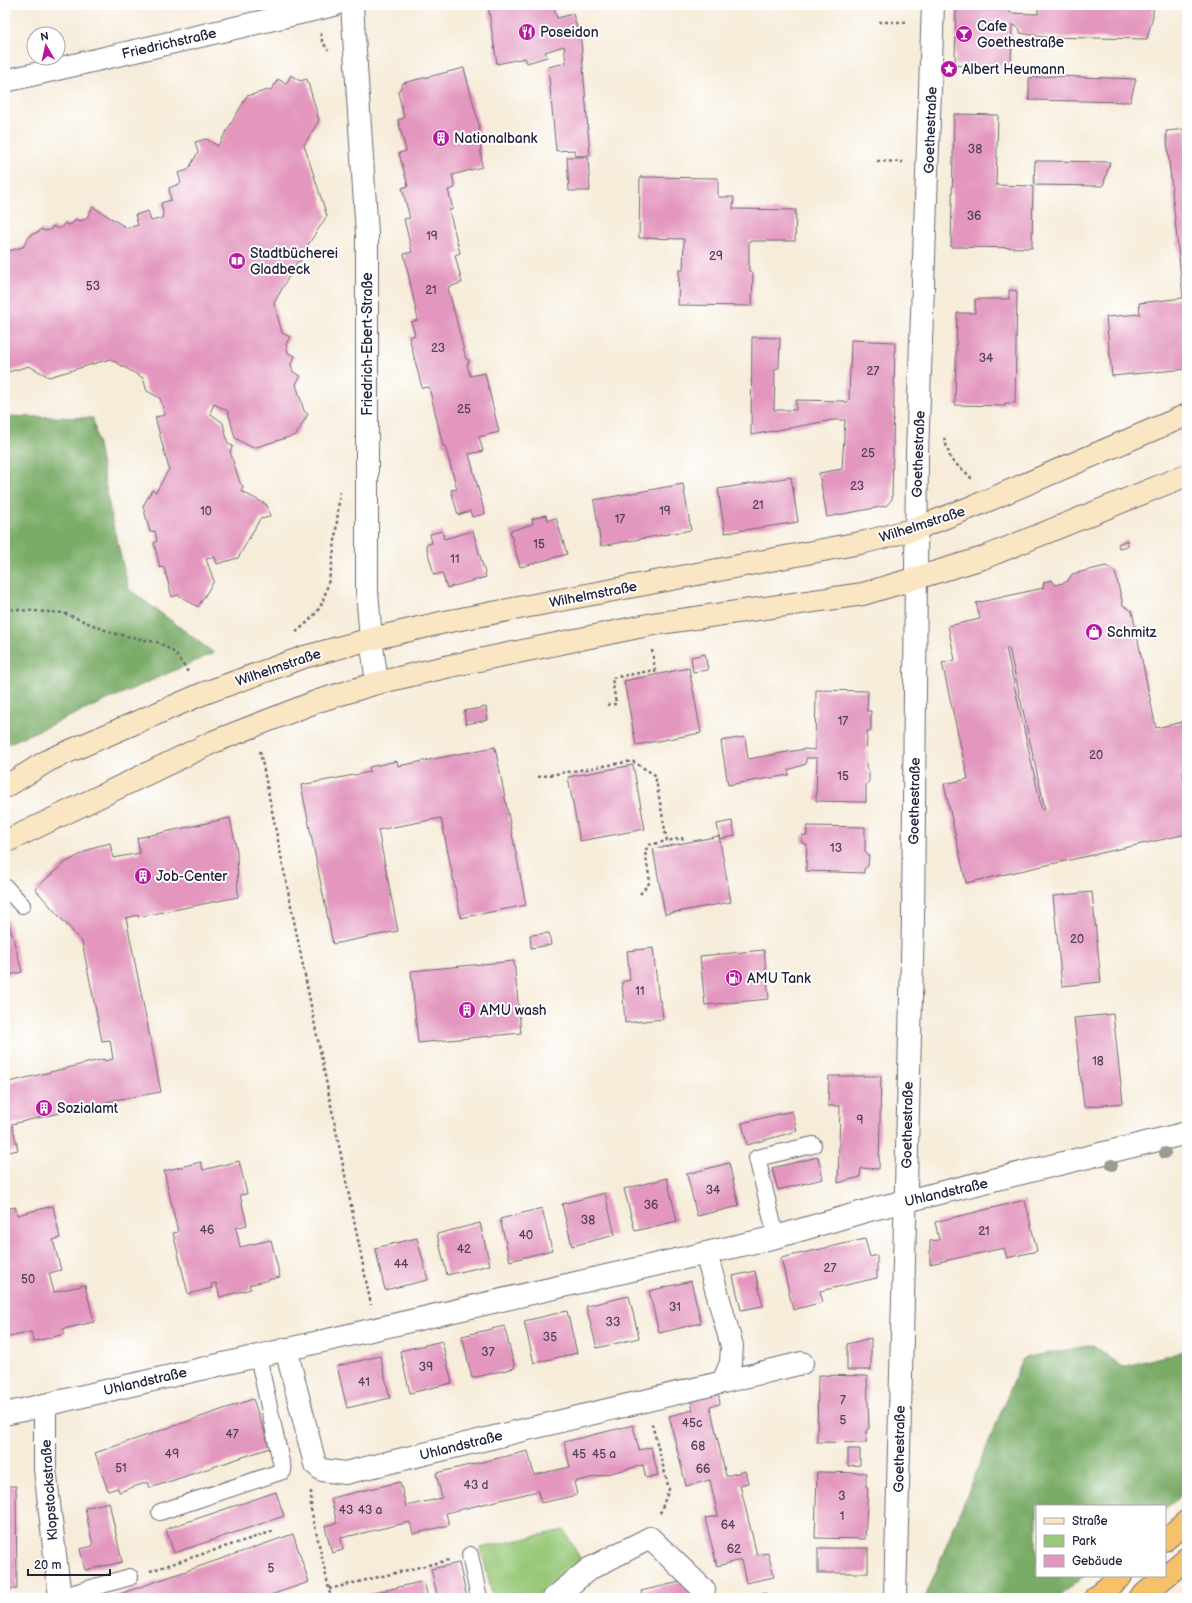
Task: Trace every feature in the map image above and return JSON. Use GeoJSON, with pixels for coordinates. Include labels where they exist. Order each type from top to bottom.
{"type":"FeatureCollection","features":[{"type":"Feature","properties":{"kind":"highway"},"geometry":{"type":"LineString","coordinates":[[1166,1539],[1187,1521]]}},
{"type":"Feature","properties":{"kind":"highway"},"geometry":{"type":"LineString","coordinates":[[1166,1576],[1187,1558]]}},
{"type":"Feature","properties":{"kind":"highway"},"geometry":{"type":"LineString","coordinates":[[1095,1598],[1121,1577]]}},
{"type":"Feature","properties":{"kind":"highway"},"geometry":{"type":"LineString","coordinates":[[1140,1598],[1165,1577]]}},
{"type":"Feature","properties":{"kind":"main road","name":"Wilhelmstraße"},"geometry":{"type":"LineString","coordinates":[[5,787],[49,760],[202,694],[304,657],[371,639],[445,622],[865,542],[915,529],[976,505],[1187,415]]}},
{"type":"Feature","properties":{"kind":"main road"},"geometry":{"type":"LineString","coordinates":[[5,842],[213,742],[318,701],[377,683],[654,624],[863,594],[983,558],[1187,475]]}},
{"type":"Feature","properties":{"kind":"street","name":"Friedrichstraße"},"geometry":{"type":"LineString","coordinates":[[5,81],[334,5]]}},
{"type":"Feature","properties":{"kind":"street","name":"Friedrich-Ebert-Straße"},"geometry":{"type":"LineString","coordinates":[[352,5],[367,234],[367,591],[371,639],[377,683]]}},
{"type":"Feature","properties":{"kind":"street","name":"Goethestraße"},"geometry":{"type":"LineString","coordinates":[[895,1598],[913,923],[916,578],[915,529],[933,5]]}},
{"type":"Feature","properties":{"kind":"street","name":"Uhlandstraße"},"geometry":{"type":"LineString","coordinates":[[5,1414],[776,1237],[873,1209],[1187,1133]]}},
{"type":"Feature","properties":{"kind":"street"},"geometry":{"type":"LineString","coordinates":[[706,1253],[732,1346],[730,1363],[723,1382]]}},
{"type":"Feature","properties":{"kind":"street"},"geometry":{"type":"LineString","coordinates":[[286,1349],[315,1464],[322,1470]]}},
{"type":"Feature","properties":{"kind":"street","name":"Uhlandstraße"},"geometry":{"type":"LineString","coordinates":[[322,1470],[345,1473],[802,1363]]}},
{"type":"Feature","properties":{"kind":"street","name":"Klopstockstraße"},"geometry":{"type":"LineString","coordinates":[[45,1405],[45,1469],[51,1534],[60,1598]]}},
{"type":"Feature","properties":{"kind":"street"},"geometry":{"type":"LineString","coordinates":[[554,1598],[589,1569],[650,1538],[704,1590]]}},
{"type":"Feature","properties":{"kind":"lane"},"geometry":{"type":"LineString","coordinates":[[5,887],[22,905]]}},
{"type":"Feature","properties":{"kind":"lane"},"geometry":{"type":"LineString","coordinates":[[776,1237],[757,1158],[813,1145]]}},
{"type":"Feature","properties":{"kind":"lane"},"geometry":{"type":"LineString","coordinates":[[160,1512],[283,1471],[258,1356]]}},
{"type":"Feature","properties":{"kind":"lane"},"geometry":{"type":"LineString","coordinates":[[470,1555],[479,1598]]}},
{"type":"Feature","properties":{"kind":"lane"},"geometry":{"type":"LineString","coordinates":[[60,1598],[130,1577]]}},
{"type":"Feature","properties":{"kind":"path"},"geometry":{"type":"LineString","coordinates":[[328,49],[329,57]]}},
{"type":"Feature","properties":{"kind":"path"},"geometry":{"type":"LineString","coordinates":[[944,436],[951,460],[970,476],[976,505]]}},
{"type":"Feature","properties":{"kind":"path"},"geometry":{"type":"LineString","coordinates":[[321,605],[328,581],[341,487]]}},
{"type":"Feature","properties":{"kind":"path"},"geometry":{"type":"LineString","coordinates":[[5,609],[64,613],[112,633],[160,643],[175,653],[192,678]]}},
{"type":"Feature","properties":{"kind":"path"},"geometry":{"type":"LineString","coordinates":[[607,705],[616,704],[612,678],[656,670],[656,674]]}},
{"type":"Feature","properties":{"kind":"path"},"geometry":{"type":"LineString","coordinates":[[260,747],[376,1329]]}},
{"type":"Feature","properties":{"kind":"path"},"geometry":{"type":"LineString","coordinates":[[538,777],[632,761],[655,775],[667,841]]}},
{"type":"Feature","properties":{"kind":"path"},"geometry":{"type":"LineString","coordinates":[[640,894],[650,882],[644,851],[649,845],[682,838],[683,843]]}},
{"type":"Feature","properties":{"kind":"path"},"geometry":{"type":"LineString","coordinates":[[646,1400],[669,1489],[650,1538]]}},
{"type":"Feature","properties":{"kind":"path"},"geometry":{"type":"LineString","coordinates":[[322,1470],[311,1485],[311,1509],[331,1598]]}},
{"type":"Feature","properties":{"kind":"path"},"geometry":{"type":"LineString","coordinates":[[130,1577],[274,1532]]}},
{"type":"Feature","properties":{"kind":"path"},"geometry":{"type":"LineString","coordinates":[[329,1589],[470,1555]]}},
{"type":"Feature","properties":{"kind":"green space"},"geometry":{"type":"Polygon","coordinates":[[[5,416],[93,418],[112,520],[129,589],[214,653],[5,745],[5,416]]]}},
{"type":"Feature","properties":{"kind":"green space"},"geometry":{"type":"Polygon","coordinates":[[[1093,1345],[1123,1367],[1187,1350],[1187,1491],[1166,1508],[1166,1505],[1036,1505],[1036,1577],[1083,1577],[1057,1598],[925,1598],[1023,1358],[1093,1345]]]}},
{"type":"Feature","properties":{"kind":"green space"},"geometry":{"type":"Polygon","coordinates":[[[564,1530],[581,1560],[533,1598],[493,1598],[481,1548],[564,1530]]]}},
{"type":"Feature","properties":{"kind":"building"},"geometry":{"type":"Polygon","coordinates":[[[488,5],[553,5],[557,18],[573,14],[581,41],[590,155],[575,156],[574,150],[556,151],[548,67],[566,63],[564,46],[545,52],[547,57],[527,63],[525,58],[497,64],[488,5]]]}},
{"type":"Feature","properties":{"kind":"building"},"geometry":{"type":"Polygon","coordinates":[[[956,5],[1010,5],[1010,13],[1038,14],[1038,5],[1153,5],[1153,16],[1147,39],[1043,37],[1020,33],[1020,29],[1012,24],[1011,66],[975,67],[955,65],[956,5]]]}},
{"type":"Feature","properties":{"kind":"building"},"geometry":{"type":"Polygon","coordinates":[[[464,68],[479,125],[482,167],[452,175],[455,188],[448,190],[453,209],[449,210],[460,253],[455,255],[462,283],[448,287],[466,359],[468,359],[469,363],[467,364],[470,376],[485,373],[499,432],[479,437],[483,451],[469,454],[485,514],[472,517],[470,511],[458,515],[451,490],[457,489],[445,446],[443,446],[429,387],[422,388],[409,337],[415,335],[411,322],[418,320],[404,254],[412,252],[404,219],[410,218],[402,188],[408,186],[399,153],[406,151],[398,120],[404,118],[398,92],[403,83],[464,68]]]}},
{"type":"Feature","properties":{"kind":"building"},"geometry":{"type":"Polygon","coordinates":[[[291,75],[300,81],[307,79],[319,120],[304,145],[327,216],[300,257],[301,261],[297,262],[274,303],[282,333],[290,337],[286,344],[288,353],[295,356],[291,364],[293,372],[301,376],[296,384],[304,411],[308,414],[296,435],[253,448],[235,438],[228,411],[214,404],[210,413],[223,423],[228,444],[233,446],[230,451],[240,483],[243,486],[241,491],[267,505],[270,517],[260,519],[238,558],[217,564],[215,557],[206,559],[214,581],[198,607],[178,595],[172,597],[164,567],[160,568],[154,543],[157,541],[155,531],[150,532],[143,506],[152,490],[156,492],[169,469],[155,417],[165,415],[160,398],[147,391],[143,378],[110,359],[49,377],[29,366],[5,373],[5,252],[23,247],[30,235],[39,232],[41,229],[45,231],[50,230],[53,226],[57,229],[62,227],[64,223],[68,225],[73,223],[75,219],[79,221],[86,219],[93,207],[127,228],[138,225],[135,215],[148,211],[151,221],[162,218],[163,213],[161,203],[171,200],[169,188],[181,183],[178,173],[188,170],[198,152],[195,142],[206,139],[218,146],[247,96],[272,89],[278,79],[286,84],[291,75]]]}},
{"type":"Feature","properties":{"kind":"building"},"geometry":{"type":"Polygon","coordinates":[[[1053,76],[1136,79],[1130,102],[1029,100],[1029,78],[1053,76]]]}},
{"type":"Feature","properties":{"kind":"building"},"geometry":{"type":"Polygon","coordinates":[[[954,114],[998,115],[996,185],[1033,186],[1032,248],[951,247],[954,114]]]}},
{"type":"Feature","properties":{"kind":"building"},"geometry":{"type":"Polygon","coordinates":[[[1187,129],[1187,369],[1112,376],[1106,317],[1140,314],[1139,303],[1183,298],[1166,131],[1187,129]]]}},
{"type":"Feature","properties":{"kind":"building"},"geometry":{"type":"Polygon","coordinates":[[[567,157],[588,157],[590,191],[569,191],[567,157]]]}},
{"type":"Feature","properties":{"kind":"building"},"geometry":{"type":"Polygon","coordinates":[[[1035,161],[1110,162],[1103,186],[1034,185],[1035,161]]]}},
{"type":"Feature","properties":{"kind":"building"},"geometry":{"type":"Polygon","coordinates":[[[640,177],[718,178],[718,197],[734,197],[733,209],[796,210],[795,241],[749,241],[749,271],[753,272],[752,306],[678,305],[679,270],[683,270],[684,239],[639,238],[640,177]]]}},
{"type":"Feature","properties":{"kind":"building"},"geometry":{"type":"Polygon","coordinates":[[[1009,290],[1017,291],[1015,403],[1005,403],[1005,406],[955,405],[957,313],[975,313],[975,299],[1009,299],[1009,290]]]}},
{"type":"Feature","properties":{"kind":"building"},"geometry":{"type":"Polygon","coordinates":[[[752,337],[780,338],[779,368],[775,369],[774,410],[796,410],[796,400],[844,401],[846,403],[849,400],[851,340],[895,342],[892,499],[886,506],[827,517],[819,473],[842,469],[845,420],[833,420],[751,435],[752,337]]]}},
{"type":"Feature","properties":{"kind":"building"},"geometry":{"type":"Polygon","coordinates":[[[791,477],[798,522],[725,533],[718,489],[791,477]]]}},
{"type":"Feature","properties":{"kind":"building"},"geometry":{"type":"Polygon","coordinates":[[[683,484],[691,530],[601,546],[594,500],[683,484]]]}},
{"type":"Feature","properties":{"kind":"building"},"geometry":{"type":"Polygon","coordinates":[[[546,515],[548,520],[556,518],[567,554],[520,567],[510,531],[533,524],[532,519],[546,515]]]}},
{"type":"Feature","properties":{"kind":"building"},"geometry":{"type":"Polygon","coordinates":[[[442,531],[444,539],[473,531],[486,577],[447,588],[442,573],[434,575],[426,545],[432,543],[430,534],[442,531]]]}},
{"type":"Feature","properties":{"kind":"building"},"geometry":{"type":"Polygon","coordinates":[[[1127,540],[1128,546],[1119,548],[1118,544],[1127,540]]]}},
{"type":"Feature","properties":{"kind":"building"},"geometry":{"type":"Polygon","coordinates":[[[1106,566],[1115,572],[1123,605],[1132,611],[1156,728],[1187,721],[1187,772],[1183,773],[1187,794],[1187,834],[966,883],[944,784],[968,779],[942,663],[955,660],[948,626],[980,619],[976,603],[1043,588],[1044,582],[1052,580],[1055,585],[1067,582],[1072,574],[1106,566]],[[1006,648],[1042,810],[1045,809],[1009,648],[1006,648]]]}},
{"type":"Feature","properties":{"kind":"building"},"geometry":{"type":"Polygon","coordinates":[[[705,654],[708,670],[693,672],[691,657],[705,654]]]}},
{"type":"Feature","properties":{"kind":"building"},"geometry":{"type":"Polygon","coordinates":[[[689,668],[701,733],[636,745],[624,681],[689,668]]]}},
{"type":"Feature","properties":{"kind":"building"},"geometry":{"type":"Polygon","coordinates":[[[816,690],[868,691],[867,711],[871,711],[871,731],[867,731],[866,768],[869,772],[869,781],[866,785],[866,802],[816,801],[817,758],[806,758],[806,764],[788,770],[789,775],[728,785],[721,741],[745,737],[748,759],[805,749],[815,750],[816,690]]]}},
{"type":"Feature","properties":{"kind":"building"},"geometry":{"type":"Polygon","coordinates":[[[486,707],[488,720],[466,724],[464,711],[486,707]]]}},
{"type":"Feature","properties":{"kind":"building"},"geometry":{"type":"Polygon","coordinates":[[[495,747],[526,905],[461,918],[441,818],[378,830],[398,931],[333,944],[301,785],[370,772],[369,767],[397,761],[398,766],[495,747]]]}},
{"type":"Feature","properties":{"kind":"building"},"geometry":{"type":"Polygon","coordinates":[[[633,765],[645,829],[580,841],[568,777],[633,765]]]}},
{"type":"Feature","properties":{"kind":"building"},"geometry":{"type":"Polygon","coordinates":[[[230,818],[237,851],[238,897],[138,917],[138,915],[126,918],[161,1092],[115,1100],[12,1124],[18,1150],[5,1153],[5,1083],[104,1059],[105,1061],[113,1059],[110,1040],[102,1041],[82,942],[35,889],[63,864],[94,847],[110,843],[113,858],[140,853],[137,838],[230,818]]]}},
{"type":"Feature","properties":{"kind":"building"},"geometry":{"type":"Polygon","coordinates":[[[732,821],[735,836],[720,839],[717,824],[732,821]]]}},
{"type":"Feature","properties":{"kind":"building"},"geometry":{"type":"Polygon","coordinates":[[[807,826],[865,827],[865,852],[869,856],[868,866],[864,869],[864,873],[806,871],[807,844],[802,843],[802,835],[807,836],[807,826]]]}},
{"type":"Feature","properties":{"kind":"building"},"geometry":{"type":"Polygon","coordinates":[[[719,836],[731,902],[665,914],[653,849],[719,836]]]}},
{"type":"Feature","properties":{"kind":"building"},"geometry":{"type":"Polygon","coordinates":[[[1092,892],[1101,982],[1062,986],[1053,896],[1092,892]]]}},
{"type":"Feature","properties":{"kind":"building"},"geometry":{"type":"Polygon","coordinates":[[[8,919],[22,972],[5,976],[5,920],[8,919]]]}},
{"type":"Feature","properties":{"kind":"building"},"geometry":{"type":"Polygon","coordinates":[[[549,933],[551,945],[531,948],[530,935],[549,933]]]}},
{"type":"Feature","properties":{"kind":"building"},"geometry":{"type":"Polygon","coordinates":[[[653,948],[659,1001],[661,1001],[663,1019],[625,1023],[622,982],[630,980],[627,951],[653,948]]]}},
{"type":"Feature","properties":{"kind":"building","name":"AMU Tank"},"geometry":{"type":"Polygon","coordinates":[[[764,950],[769,999],[705,1005],[700,956],[764,950]]]}},
{"type":"Feature","properties":{"kind":"building","name":"AMU wash"},"geometry":{"type":"Polygon","coordinates":[[[514,961],[521,1033],[418,1043],[411,971],[514,961]]]}},
{"type":"Feature","properties":{"kind":"building"},"geometry":{"type":"Polygon","coordinates":[[[1113,1014],[1123,1103],[1084,1107],[1074,1018],[1113,1014]]]}},
{"type":"Feature","properties":{"kind":"building"},"geometry":{"type":"Polygon","coordinates":[[[829,1076],[881,1076],[879,1169],[861,1168],[860,1177],[838,1183],[840,1106],[828,1106],[829,1076]]]}},
{"type":"Feature","properties":{"kind":"building"},"geometry":{"type":"Polygon","coordinates":[[[792,1111],[797,1131],[747,1145],[742,1123],[792,1111]]]}},
{"type":"Feature","properties":{"kind":"building"},"geometry":{"type":"Polygon","coordinates":[[[818,1157],[823,1179],[778,1190],[772,1168],[818,1157]]]}},
{"type":"Feature","properties":{"kind":"building"},"geometry":{"type":"Polygon","coordinates":[[[239,1161],[247,1194],[240,1195],[247,1225],[236,1228],[240,1247],[271,1240],[280,1277],[249,1285],[251,1289],[220,1297],[216,1283],[211,1284],[212,1288],[188,1294],[173,1233],[178,1232],[164,1171],[201,1162],[203,1170],[239,1161]]]}},
{"type":"Feature","properties":{"kind":"building"},"geometry":{"type":"Polygon","coordinates":[[[729,1163],[739,1206],[697,1216],[687,1174],[729,1163]]]}},
{"type":"Feature","properties":{"kind":"building"},"geometry":{"type":"Polygon","coordinates":[[[667,1178],[677,1221],[635,1231],[624,1189],[667,1178]]]}},
{"type":"Feature","properties":{"kind":"building"},"geometry":{"type":"Polygon","coordinates":[[[605,1193],[615,1235],[572,1246],[562,1204],[605,1193]]]}},
{"type":"Feature","properties":{"kind":"building"},"geometry":{"type":"Polygon","coordinates":[[[1025,1200],[1037,1251],[1007,1258],[1004,1248],[930,1264],[930,1241],[939,1240],[935,1222],[1025,1200]]]}},
{"type":"Feature","properties":{"kind":"building"},"geometry":{"type":"Polygon","coordinates":[[[53,1206],[60,1238],[53,1240],[61,1270],[49,1273],[54,1292],[85,1285],[94,1322],[63,1329],[65,1334],[33,1342],[31,1332],[5,1338],[5,1209],[15,1207],[17,1215],[53,1206]]]}},
{"type":"Feature","properties":{"kind":"building"},"geometry":{"type":"Polygon","coordinates":[[[542,1208],[552,1250],[510,1261],[500,1219],[542,1208]]]}},
{"type":"Feature","properties":{"kind":"building"},"geometry":{"type":"Polygon","coordinates":[[[480,1223],[490,1265],[447,1275],[437,1234],[480,1223]]]}},
{"type":"Feature","properties":{"kind":"building"},"geometry":{"type":"Polygon","coordinates":[[[417,1238],[428,1280],[385,1290],[375,1248],[417,1238]]]}},
{"type":"Feature","properties":{"kind":"building"},"geometry":{"type":"Polygon","coordinates":[[[865,1239],[870,1257],[877,1255],[877,1278],[820,1291],[823,1302],[793,1310],[781,1258],[865,1239]]]}},
{"type":"Feature","properties":{"kind":"building"},"geometry":{"type":"Polygon","coordinates":[[[755,1271],[763,1306],[741,1310],[733,1276],[755,1271]]]}},
{"type":"Feature","properties":{"kind":"building"},"geometry":{"type":"Polygon","coordinates":[[[691,1281],[701,1323],[659,1333],[649,1291],[691,1281]]]}},
{"type":"Feature","properties":{"kind":"building"},"geometry":{"type":"Polygon","coordinates":[[[629,1296],[639,1338],[597,1348],[586,1306],[629,1296]]]}},
{"type":"Feature","properties":{"kind":"building"},"geometry":{"type":"Polygon","coordinates":[[[567,1311],[577,1353],[534,1363],[524,1321],[567,1311]]]}},
{"type":"Feature","properties":{"kind":"building"},"geometry":{"type":"Polygon","coordinates":[[[504,1326],[515,1368],[472,1378],[462,1336],[504,1326]]]}},
{"type":"Feature","properties":{"kind":"building"},"geometry":{"type":"Polygon","coordinates":[[[871,1338],[871,1370],[847,1370],[847,1344],[871,1338]]]}},
{"type":"Feature","properties":{"kind":"building"},"geometry":{"type":"Polygon","coordinates":[[[442,1341],[452,1383],[410,1393],[400,1351],[442,1341]]]}},
{"type":"Feature","properties":{"kind":"building"},"geometry":{"type":"Polygon","coordinates":[[[380,1356],[390,1398],[347,1408],[337,1366],[380,1356]]]}},
{"type":"Feature","properties":{"kind":"building"},"geometry":{"type":"Polygon","coordinates":[[[818,1375],[867,1376],[869,1429],[867,1429],[866,1443],[817,1442],[818,1375]]]}},
{"type":"Feature","properties":{"kind":"building"},"geometry":{"type":"Polygon","coordinates":[[[718,1392],[720,1404],[710,1406],[726,1476],[745,1471],[748,1483],[740,1485],[757,1555],[768,1553],[774,1577],[746,1583],[741,1560],[717,1566],[705,1518],[718,1516],[710,1480],[686,1486],[669,1416],[693,1410],[690,1398],[718,1392]]]}},
{"type":"Feature","properties":{"kind":"building"},"geometry":{"type":"Polygon","coordinates":[[[253,1399],[270,1448],[150,1488],[148,1482],[119,1492],[118,1488],[108,1491],[95,1453],[253,1399]]]}},
{"type":"Feature","properties":{"kind":"building"},"geometry":{"type":"Polygon","coordinates":[[[633,1425],[639,1450],[651,1447],[658,1475],[646,1478],[643,1465],[574,1482],[577,1495],[541,1503],[538,1491],[446,1513],[449,1525],[413,1534],[410,1522],[341,1538],[343,1550],[332,1553],[325,1526],[337,1523],[331,1498],[400,1482],[406,1506],[442,1498],[436,1473],[528,1451],[534,1475],[570,1467],[564,1442],[633,1425]]]}},
{"type":"Feature","properties":{"kind":"building"},"geometry":{"type":"Polygon","coordinates":[[[848,1449],[860,1449],[860,1465],[848,1466],[848,1449]]]}},
{"type":"Feature","properties":{"kind":"building"},"geometry":{"type":"Polygon","coordinates":[[[817,1472],[866,1473],[866,1487],[868,1487],[865,1539],[815,1538],[817,1472]]]}},
{"type":"Feature","properties":{"kind":"building"},"geometry":{"type":"Polygon","coordinates":[[[5,1486],[16,1486],[17,1589],[5,1589],[5,1486]]]}},
{"type":"Feature","properties":{"kind":"building"},"geometry":{"type":"Polygon","coordinates":[[[276,1492],[284,1516],[174,1553],[166,1529],[276,1492]]]}},
{"type":"Feature","properties":{"kind":"building"},"geometry":{"type":"Polygon","coordinates":[[[109,1502],[122,1562],[85,1570],[80,1549],[93,1546],[85,1508],[109,1502]]]}},
{"type":"Feature","properties":{"kind":"building"},"geometry":{"type":"Polygon","coordinates":[[[293,1534],[309,1582],[262,1598],[115,1598],[114,1596],[293,1534]]]}},
{"type":"Feature","properties":{"kind":"building"},"geometry":{"type":"Polygon","coordinates":[[[818,1548],[868,1548],[868,1573],[818,1573],[818,1548]]]}},
{"type":"Feature","properties":{"kind":"building"},"geometry":{"type":"Polygon","coordinates":[[[459,1563],[467,1598],[438,1598],[431,1569],[459,1563]]]}},
{"type":"Feature","properties":{"kind":"building"},"geometry":{"type":"Polygon","coordinates":[[[688,1580],[693,1598],[643,1598],[641,1591],[688,1580]]]}},
{"type":"Feature","properties":{"kind":"building"},"geometry":{"type":"Polygon","coordinates":[[[424,1581],[428,1598],[357,1598],[357,1597],[424,1581]]]}},
{"type":"Feature","properties":{"kind":"building"},"geometry":{"type":"Polygon","coordinates":[[[766,1593],[767,1598],[750,1598],[750,1597],[766,1593]]]}},
{"type":"Feature","properties":{"kind":"place","name":"Poseidon"},"geometry":{"type":"Point","coordinates":[527,32]}},
{"type":"Feature","properties":{"kind":"place","name":"Cafe Goethestraße"},"geometry":{"type":"Point","coordinates":[964,34]}},
{"type":"Feature","properties":{"kind":"place","name":"Albert Heumann"},"geometry":{"type":"Point","coordinates":[949,69]}},
{"type":"Feature","properties":{"kind":"place","name":"Nationalbank"},"geometry":{"type":"Point","coordinates":[441,138]}},
{"type":"Feature","properties":{"kind":"place","name":"Stadtbücherei Gladbeck"},"geometry":{"type":"Point","coordinates":[237,261]}},
{"type":"Feature","properties":{"kind":"place","name":"Schmitz"},"geometry":{"type":"Point","coordinates":[1094,632]}},
{"type":"Feature","properties":{"kind":"place","name":"Job-Center"},"geometry":{"type":"Point","coordinates":[143,876]}},
{"type":"Feature","properties":{"kind":"place","name":"AMU Tank"},"geometry":{"type":"Point","coordinates":[734,978]}},
{"type":"Feature","properties":{"kind":"place","name":"AMU wash"},"geometry":{"type":"Point","coordinates":[467,1010]}},
{"type":"Feature","properties":{"kind":"place","name":"Sozialamt"},"geometry":{"type":"Point","coordinates":[44,1108]}}]}
